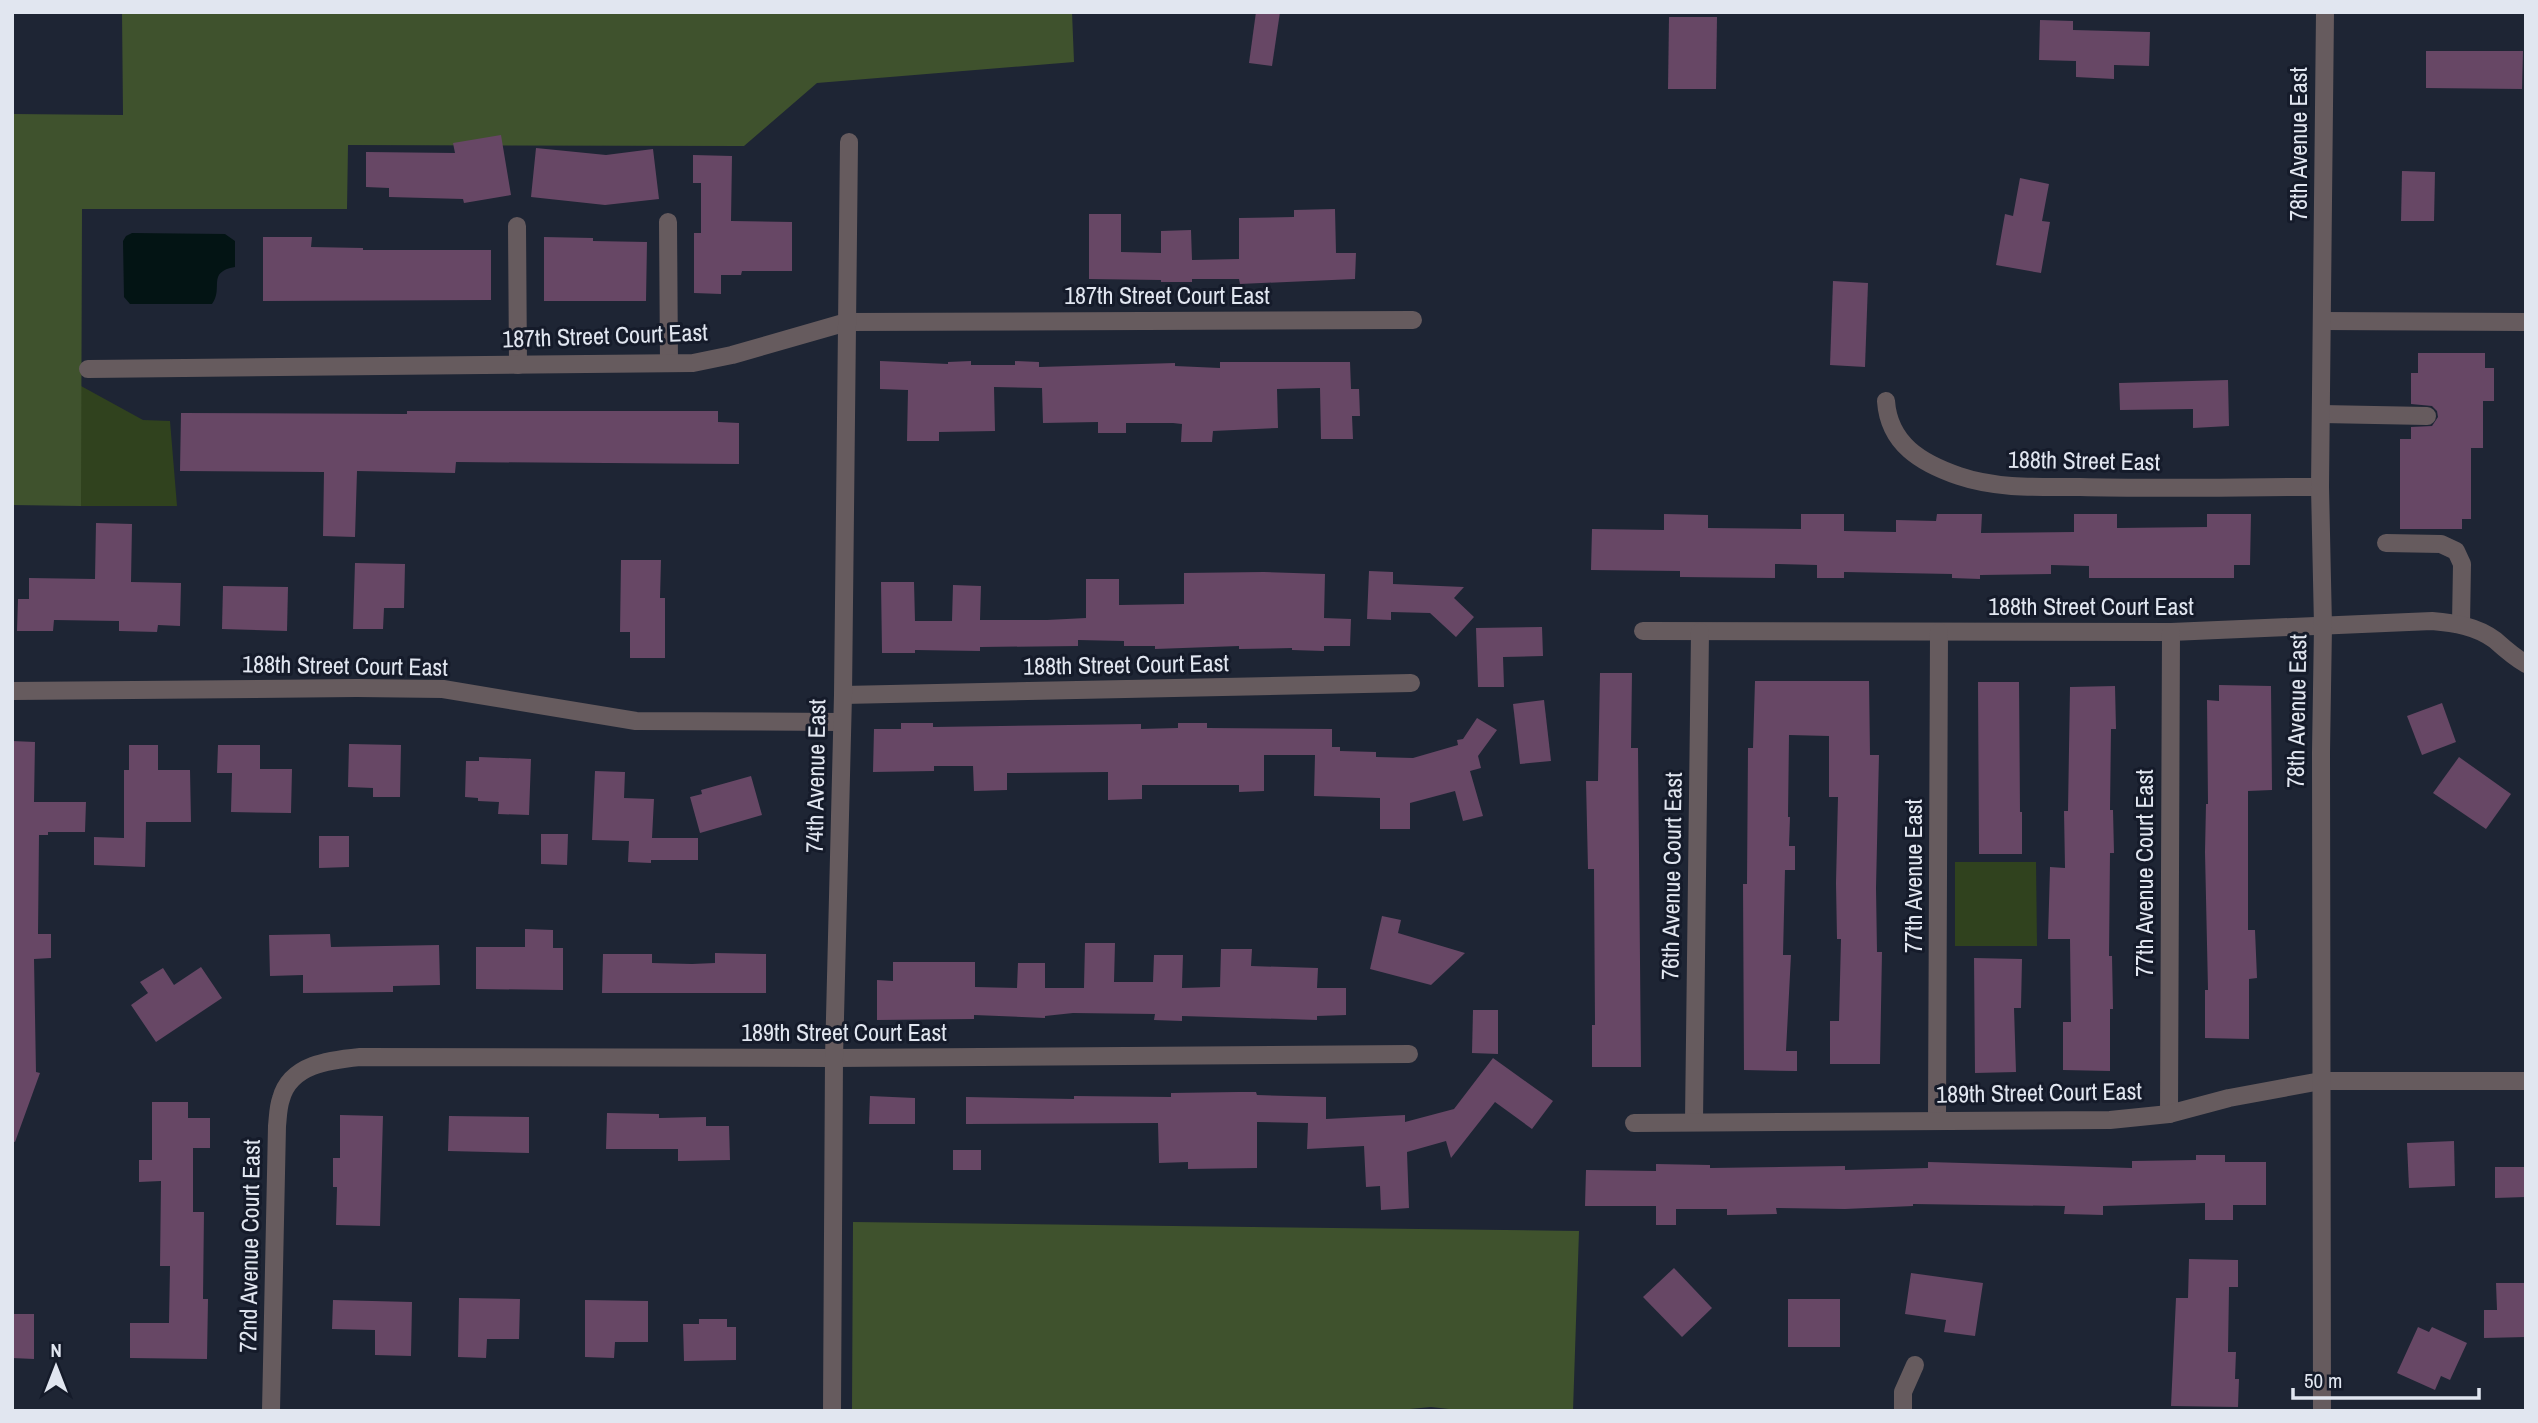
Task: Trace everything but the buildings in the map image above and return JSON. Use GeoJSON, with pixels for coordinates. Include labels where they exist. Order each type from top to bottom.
{"type":"FeatureCollection","features":[{"type":"Feature","properties":{"kind":"street","name":"78th Avenue East"},"geometry":{"type":"LineString","coordinates":[[2322,1411],[2323,626],[2320,487],[2325,12]]}},
{"type":"Feature","properties":{"kind":"street","name":"74th Avenue East"},"geometry":{"type":"LineString","coordinates":[[832,1411],[834,1058],[843,695],[849,142]]}},
{"type":"Feature","properties":{"kind":"street"},"geometry":{"type":"LineString","coordinates":[[668,222],[669,363]]}},
{"type":"Feature","properties":{"kind":"street"},"geometry":{"type":"LineString","coordinates":[[517,226],[519,365]]}},
{"type":"Feature","properties":{"kind":"street","name":"187th Street Court East"},"geometry":{"type":"LineString","coordinates":[[88,369],[693,363],[732,355],[847,322],[1413,320]]}},
{"type":"Feature","properties":{"kind":"street"},"geometry":{"type":"LineString","coordinates":[[2323,321],[2526,322]]}},
{"type":"Feature","properties":{"kind":"street","name":"188th Street East"},"geometry":{"type":"LineString","coordinates":[[1886,401],[1887,416],[1894,433],[1913,452],[1959,475],[1991,484],[2105,488],[2320,487]]}},
{"type":"Feature","properties":{"kind":"street"},"geometry":{"type":"LineString","coordinates":[[2322,414],[2427,416]]}},
{"type":"Feature","properties":{"kind":"street"},"geometry":{"type":"LineString","coordinates":[[2386,543],[2441,544],[2456,551],[2462,564],[2461,624]]}},
{"type":"Feature","properties":{"kind":"street","name":"188th Street Court East"},"geometry":{"type":"LineString","coordinates":[[1643,631],[2171,632],[2432,621],[2461,624],[2492,638],[2514,658],[2526,664]]}},
{"type":"Feature","properties":{"kind":"street","name":"76th Avenue Court East"},"geometry":{"type":"LineString","coordinates":[[1694,1121],[1700,632]]}},
{"type":"Feature","properties":{"kind":"street","name":"77th Avenue East"},"geometry":{"type":"LineString","coordinates":[[1937,1120],[1939,632]]}},
{"type":"Feature","properties":{"kind":"street","name":"77th Avenue Court East"},"geometry":{"type":"LineString","coordinates":[[2169,1114],[2171,632]]}},
{"type":"Feature","properties":{"kind":"street","name":"188th Street Court East"},"geometry":{"type":"LineString","coordinates":[[843,695],[1411,683]]}},
{"type":"Feature","properties":{"kind":"street","name":"188th Street Court East"},"geometry":{"type":"LineString","coordinates":[[12,691],[344,688],[443,690],[636,721],[842,722]]}},
{"type":"Feature","properties":{"kind":"street","name":"189th Street Court East"},"geometry":{"type":"LineString","coordinates":[[287,1085],[302,1070],[327,1061],[360,1057],[834,1058],[1409,1054]]}},
{"type":"Feature","properties":{"kind":"street","name":"189th Street Court East"},"geometry":{"type":"LineString","coordinates":[[1634,1123],[2110,1120],[2169,1114],[2229,1098],[2321,1081],[2526,1081]]}},
{"type":"Feature","properties":{"kind":"street","name":"72nd Avenue Court East"},"geometry":{"type":"LineString","coordinates":[[271,1411],[276,1126],[281,1097],[287,1085]]}},
{"type":"Feature","properties":{"kind":"street"},"geometry":{"type":"LineString","coordinates":[[1903,1411],[1903,1392],[1914,1365]]}},
{"type":"Feature","properties":{"kind":"green space"},"geometry":{"type":"Polygon","coordinates":[[[122,12],[1072,12],[1074,62],[817,83],[744,146],[348,145],[347,209],[82,209],[81,506],[12,505],[12,114],[123,115],[122,12]]]}},
{"type":"Feature","properties":{"kind":"green space"},"geometry":{"type":"Polygon","coordinates":[[[81,386],[143,420],[170,421],[177,506],[81,506],[81,386]]]}},
{"type":"Feature","properties":{"kind":"green space"},"geometry":{"type":"Polygon","coordinates":[[[1955,862],[2036,862],[2037,946],[1955,946],[1955,862]]]}},
{"type":"Feature","properties":{"kind":"green space"},"geometry":{"type":"Polygon","coordinates":[[[853,1222],[1579,1231],[1573,1411],[1467,1411],[1431,1407],[1389,1411],[852,1411],[853,1222]]]}},
{"type":"Feature","properties":{"kind":"shaded area"},"geometry":{"type":"Polygon","coordinates":[[[132,233],[225,234],[235,241],[235,267],[226,269],[218,277],[217,292],[212,304],[130,304],[124,297],[123,241],[132,233]]]}}]}
